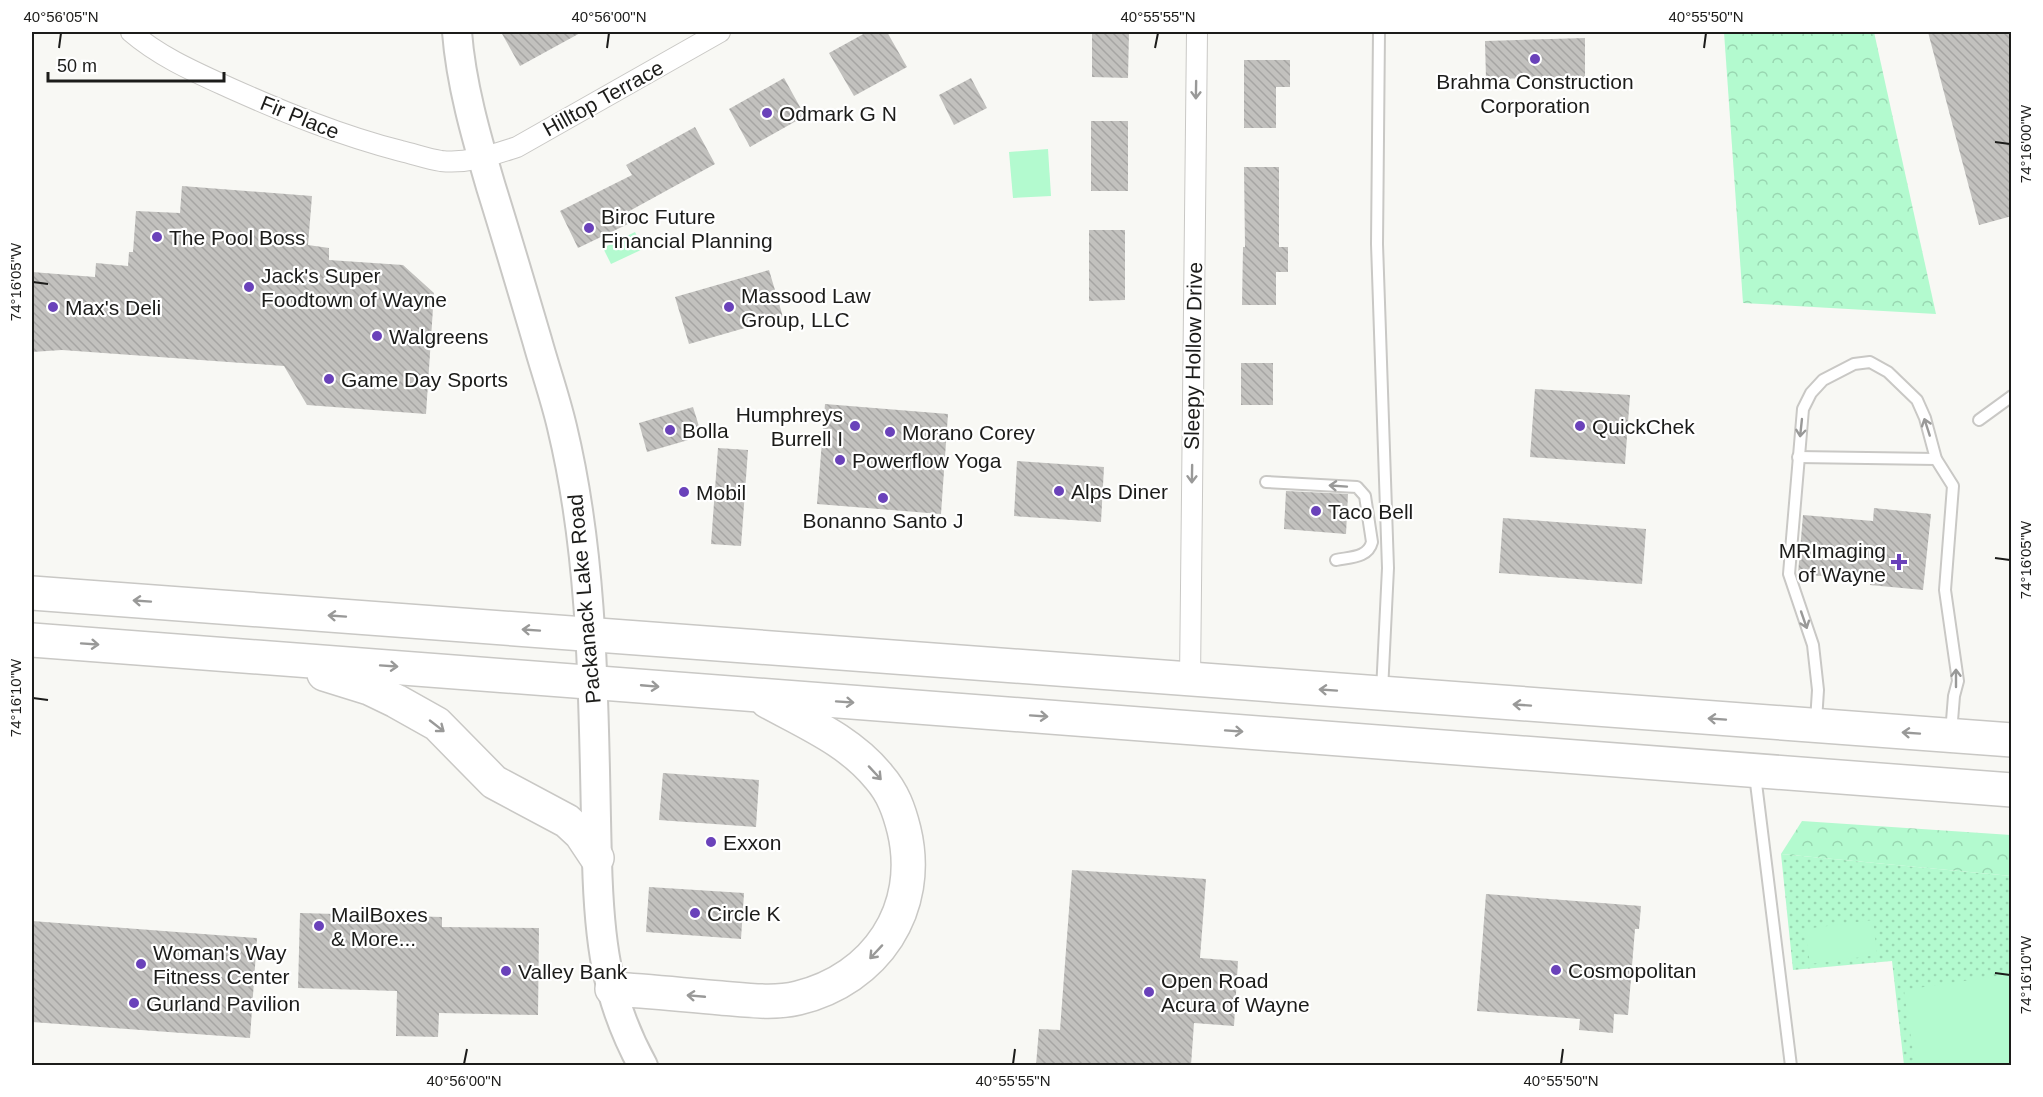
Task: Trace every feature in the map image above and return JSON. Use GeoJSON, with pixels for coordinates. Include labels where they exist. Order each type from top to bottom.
{"type":"FeatureCollection","features":[{"type":"Feature","properties":{"kind":"highway"},"geometry":{"type":"LineString","coordinates":[[32,593],[2012,740]]}},
{"type":"Feature","properties":{"kind":"highway"},"geometry":{"type":"LineString","coordinates":[[32,640],[2012,789]]}},
{"type":"Feature","properties":{"kind":"highway"},"geometry":{"type":"LineString","coordinates":[[268,657],[369,688],[396,700],[436,724],[494,782],[567,821],[581,834],[597,858]]}},
{"type":"Feature","properties":{"kind":"highway"},"geometry":{"type":"LineString","coordinates":[[612,989],[752,1001],[796,999],[834,986],[851,976],[883,944],[891,932],[906,891],[909,869],[908,847],[899,808],[889,790],[878,775],[845,743],[758,696]]}},
{"type":"Feature","properties":{"kind":"street","name":"Fir Place"},"geometry":{"type":"LineString","coordinates":[[131,32],[161,54],[188,68],[314,124],[364,141],[441,161],[483,159]]}},
{"type":"Feature","properties":{"kind":"street","name":"Packanack Lake Road"},"geometry":{"type":"LineString","coordinates":[[457,32],[468,99],[483,159],[569,457],[585,553],[601,936],[618,1015],[643,1065]]}},
{"type":"Feature","properties":{"kind":"street","name":"Hilltop Terrace"},"geometry":{"type":"LineString","coordinates":[[483,159],[517,147],[720,32]]}},
{"type":"Feature","properties":{"kind":"street","name":"Sleepy Hollow Drive"},"geometry":{"type":"LineString","coordinates":[[1190,680],[1197,32]]}},
{"type":"Feature","properties":{"kind":"lane"},"geometry":{"type":"LineString","coordinates":[[1379,32],[1377,244],[1388,568],[1381,694]]}},
{"type":"Feature","properties":{"kind":"lane"},"geometry":{"type":"LineString","coordinates":[[1815,726],[1818,690],[1813,645],[1789,574],[1803,410],[1811,393],[1823,380],[1854,364],[1870,362],[1888,372],[1917,400],[1925,418],[1936,459],[1953,486],[1946,590],[1958,681],[1950,736]]}},
{"type":"Feature","properties":{"kind":"lane"},"geometry":{"type":"LineString","coordinates":[[1979,420],[2012,396]]}},
{"type":"Feature","properties":{"kind":"lane"},"geometry":{"type":"LineString","coordinates":[[1798,457],[1936,459]]}},
{"type":"Feature","properties":{"kind":"lane"},"geometry":{"type":"LineString","coordinates":[[1266,482],[1357,488],[1362,491],[1369,519],[1372,542],[1370,550],[1365,554],[1336,560]]}},
{"type":"Feature","properties":{"kind":"lane"},"geometry":{"type":"LineString","coordinates":[[1754,769],[1791,1065]]}},
{"type":"Feature","properties":{"kind":"green space"},"geometry":{"type":"Polygon","coordinates":[[[1724,32],[1874,32],[1936,314],[1743,303],[1724,32]]]}},
{"type":"Feature","properties":{"kind":"green space"},"geometry":{"type":"Polygon","coordinates":[[[1048,149],[1051,196],[1013,198],[1009,152],[1048,149]]]}},
{"type":"Feature","properties":{"kind":"green space"},"geometry":{"type":"Polygon","coordinates":[[[635,232],[643,249],[611,264],[603,248],[635,232]]]}},
{"type":"Feature","properties":{"kind":"green space"},"geometry":{"type":"Polygon","coordinates":[[[1802,821],[2011,835],[2011,876],[1781,854],[1802,821]]]}},
{"type":"Feature","properties":{"kind":"green space"},"geometry":{"type":"Polygon","coordinates":[[[1781,854],[2011,876],[2011,1065],[1904,1065],[1892,961],[1793,970],[1781,854]]]}},
{"type":"Feature","properties":{"kind":"green space"},"geometry":{"type":"Polygon","coordinates":[[[1873,920],[1877,955],[1810,964],[1805,929],[1873,920]]]}},
{"type":"Feature","properties":{"kind":"green space"},"geometry":{"type":"Polygon","coordinates":[[[2011,974],[2011,1065],[1915,1065],[1904,990],[2011,974]]]}},
{"type":"Feature","properties":{"kind":"building"},"geometry":{"type":"Polygon","coordinates":[[[501,32],[582,32],[520,66],[501,32]]]}},
{"type":"Feature","properties":{"kind":"building"},"geometry":{"type":"Polygon","coordinates":[[[867,32],[887,32],[907,67],[854,96],[829,53],[867,32]]]}},
{"type":"Feature","properties":{"kind":"building"},"geometry":{"type":"Polygon","coordinates":[[[1092,32],[1129,32],[1128,78],[1092,77],[1092,32]]]}},
{"type":"Feature","properties":{"kind":"building"},"geometry":{"type":"Polygon","coordinates":[[[1928,32],[2012,32],[2012,216],[1979,225],[1928,32]]]}},
{"type":"Feature","properties":{"kind":"building","name":"Brahma Construction Corporation"},"geometry":{"type":"Polygon","coordinates":[[[1585,38],[1585,77],[1486,79],[1485,41],[1585,38]]]}},
{"type":"Feature","properties":{"kind":"building"},"geometry":{"type":"Polygon","coordinates":[[[1244,60],[1290,60],[1290,87],[1276,87],[1276,128],[1244,128],[1244,60]]]}},
{"type":"Feature","properties":{"kind":"building","name":"Odmark G N"},"geometry":{"type":"Polygon","coordinates":[[[784,78],[805,116],[750,147],[729,109],[784,78]]]}},
{"type":"Feature","properties":{"kind":"building"},"geometry":{"type":"Polygon","coordinates":[[[971,78],[987,108],[954,125],[939,95],[971,78]]]}},
{"type":"Feature","properties":{"kind":"building"},"geometry":{"type":"Polygon","coordinates":[[[1091,121],[1128,121],[1128,191],[1091,191],[1091,121]]]}},
{"type":"Feature","properties":{"kind":"building"},"geometry":{"type":"Polygon","coordinates":[[[695,127],[715,164],[624,214],[628,224],[578,248],[560,211],[632,175],[626,165],[695,127]]]}},
{"type":"Feature","properties":{"kind":"building"},"geometry":{"type":"Polygon","coordinates":[[[1244,167],[1279,167],[1279,247],[1288,247],[1288,272],[1276,272],[1276,305],[1242,305],[1243,247],[1245,247],[1244,167]]]}},
{"type":"Feature","properties":{"kind":"building"},"geometry":{"type":"Polygon","coordinates":[[[182,186],[312,196],[308,245],[329,248],[329,260],[403,265],[434,293],[426,414],[307,405],[284,366],[62,350],[32,352],[32,272],[95,277],[96,263],[128,266],[129,252],[133,252],[136,211],[180,213],[182,186]]]}},
{"type":"Feature","properties":{"kind":"building"},"geometry":{"type":"Polygon","coordinates":[[[1089,230],[1125,230],[1125,300],[1089,301],[1089,230]]]}},
{"type":"Feature","properties":{"kind":"building","name":"Massood Law Group, LLC"},"geometry":{"type":"Polygon","coordinates":[[[769,270],[783,317],[689,344],[675,297],[769,270]]]}},
{"type":"Feature","properties":{"kind":"building"},"geometry":{"type":"Polygon","coordinates":[[[1241,363],[1273,363],[1273,405],[1241,405],[1241,363]]]}},
{"type":"Feature","properties":{"kind":"building","name":"QuickChek"},"geometry":{"type":"Polygon","coordinates":[[[1535,389],[1630,395],[1625,464],[1530,457],[1535,389]]]}},
{"type":"Feature","properties":{"kind":"building"},"geometry":{"type":"Polygon","coordinates":[[[825,404],[948,414],[941,514],[817,504],[825,404]]]}},
{"type":"Feature","properties":{"kind":"building","name":"Bolla"},"geometry":{"type":"Polygon","coordinates":[[[693,407],[702,436],[647,452],[639,423],[693,407]]]}},
{"type":"Feature","properties":{"kind":"building"},"geometry":{"type":"Polygon","coordinates":[[[718,448],[748,450],[741,546],[711,544],[718,448]]]}},
{"type":"Feature","properties":{"kind":"building","name":"Alps Diner"},"geometry":{"type":"Polygon","coordinates":[[[1017,461],[1104,467],[1101,522],[1014,516],[1017,461]]]}},
{"type":"Feature","properties":{"kind":"building","name":"Taco Bell"},"geometry":{"type":"Polygon","coordinates":[[[1286,491],[1348,494],[1346,534],[1284,529],[1286,491]]]}},
{"type":"Feature","properties":{"kind":"building"},"geometry":{"type":"Polygon","coordinates":[[[1874,508],[1931,514],[1923,590],[1870,585],[1870,580],[1798,574],[1803,515],[1873,521],[1874,508]]]}},
{"type":"Feature","properties":{"kind":"building"},"geometry":{"type":"Polygon","coordinates":[[[1503,518],[1646,529],[1642,584],[1499,573],[1503,518]]]}},
{"type":"Feature","properties":{"kind":"building"},"geometry":{"type":"Polygon","coordinates":[[[663,773],[759,780],[756,827],[659,820],[663,773]]]}},
{"type":"Feature","properties":{"kind":"building","name":"Open Road Acura of Wayne"},"geometry":{"type":"Polygon","coordinates":[[[1072,870],[1206,879],[1200,958],[1238,961],[1234,1026],[1194,1023],[1191,1065],[1036,1065],[1039,1029],[1060,1030],[1072,870]]]}},
{"type":"Feature","properties":{"kind":"building","name":"Circle K"},"geometry":{"type":"Polygon","coordinates":[[[649,887],[744,893],[741,939],[646,932],[649,887]]]}},
{"type":"Feature","properties":{"kind":"building","name":"Cosmopolitan"},"geometry":{"type":"Polygon","coordinates":[[[1486,894],[1641,906],[1639,929],[1635,929],[1628,1015],[1614,1014],[1613,1033],[1579,1030],[1580,1019],[1477,1011],[1486,894]]]}},
{"type":"Feature","properties":{"kind":"building"},"geometry":{"type":"Polygon","coordinates":[[[300,913],[442,917],[442,927],[539,928],[538,1015],[439,1013],[438,1037],[396,1036],[397,991],[298,988],[300,913]]]}},
{"type":"Feature","properties":{"kind":"building"},"geometry":{"type":"Polygon","coordinates":[[[32,921],[257,938],[250,1038],[32,1022],[32,921]]]}},
{"type":"Feature","properties":{"kind":"place","name":"Brahma Construction Corporation"},"geometry":{"type":"Point","coordinates":[1535,59]}},
{"type":"Feature","properties":{"kind":"place","name":"Odmark G N"},"geometry":{"type":"Point","coordinates":[767,113]}},
{"type":"Feature","properties":{"kind":"place","name":"Biroc Future Financial Planning"},"geometry":{"type":"Point","coordinates":[589,228]}},
{"type":"Feature","properties":{"kind":"place","name":"The Pool Boss"},"geometry":{"type":"Point","coordinates":[157,237]}},
{"type":"Feature","properties":{"kind":"place","name":"Jack's Super Foodtown of Wayne"},"geometry":{"type":"Point","coordinates":[249,287]}},
{"type":"Feature","properties":{"kind":"place","name":"Max's Deli"},"geometry":{"type":"Point","coordinates":[53,307]}},
{"type":"Feature","properties":{"kind":"place","name":"Massood Law Group, LLC"},"geometry":{"type":"Point","coordinates":[729,307]}},
{"type":"Feature","properties":{"kind":"place","name":"Walgreens"},"geometry":{"type":"Point","coordinates":[377,336]}},
{"type":"Feature","properties":{"kind":"place","name":"Game Day Sports"},"geometry":{"type":"Point","coordinates":[329,379]}},
{"type":"Feature","properties":{"kind":"place","name":"Humphreys Burrell I"},"geometry":{"type":"Point","coordinates":[855,426]}},
{"type":"Feature","properties":{"kind":"place","name":"QuickChek"},"geometry":{"type":"Point","coordinates":[1580,426]}},
{"type":"Feature","properties":{"kind":"place","name":"Bolla"},"geometry":{"type":"Point","coordinates":[670,430]}},
{"type":"Feature","properties":{"kind":"place","name":"Morano Corey"},"geometry":{"type":"Point","coordinates":[890,432]}},
{"type":"Feature","properties":{"kind":"place","name":"Powerflow Yoga"},"geometry":{"type":"Point","coordinates":[840,460]}},
{"type":"Feature","properties":{"kind":"place","name":"Alps Diner"},"geometry":{"type":"Point","coordinates":[1059,491]}},
{"type":"Feature","properties":{"kind":"place","name":"Mobil"},"geometry":{"type":"Point","coordinates":[684,492]}},
{"type":"Feature","properties":{"kind":"place","name":"Bonanno Santo J"},"geometry":{"type":"Point","coordinates":[883,498]}},
{"type":"Feature","properties":{"kind":"place","name":"Taco Bell"},"geometry":{"type":"Point","coordinates":[1316,511]}},
{"type":"Feature","properties":{"kind":"place","name":"MRImaging of Wayne"},"geometry":{"type":"Point","coordinates":[1899,562]}},
{"type":"Feature","properties":{"kind":"place","name":"Exxon"},"geometry":{"type":"Point","coordinates":[711,842]}},
{"type":"Feature","properties":{"kind":"place","name":"Circle K"},"geometry":{"type":"Point","coordinates":[695,913]}},
{"type":"Feature","properties":{"kind":"place","name":"MailBoxes & More..."},"geometry":{"type":"Point","coordinates":[319,926]}},
{"type":"Feature","properties":{"kind":"place","name":"Woman's Way Fitness Center"},"geometry":{"type":"Point","coordinates":[141,964]}},
{"type":"Feature","properties":{"kind":"place","name":"Cosmopolitan"},"geometry":{"type":"Point","coordinates":[1556,970]}},
{"type":"Feature","properties":{"kind":"place","name":"Valley Bank"},"geometry":{"type":"Point","coordinates":[506,971]}},
{"type":"Feature","properties":{"kind":"place","name":"Open Road Acura of Wayne"},"geometry":{"type":"Point","coordinates":[1149,992]}},
{"type":"Feature","properties":{"kind":"place","name":"Gurland Pavilion"},"geometry":{"type":"Point","coordinates":[134,1003]}}]}
